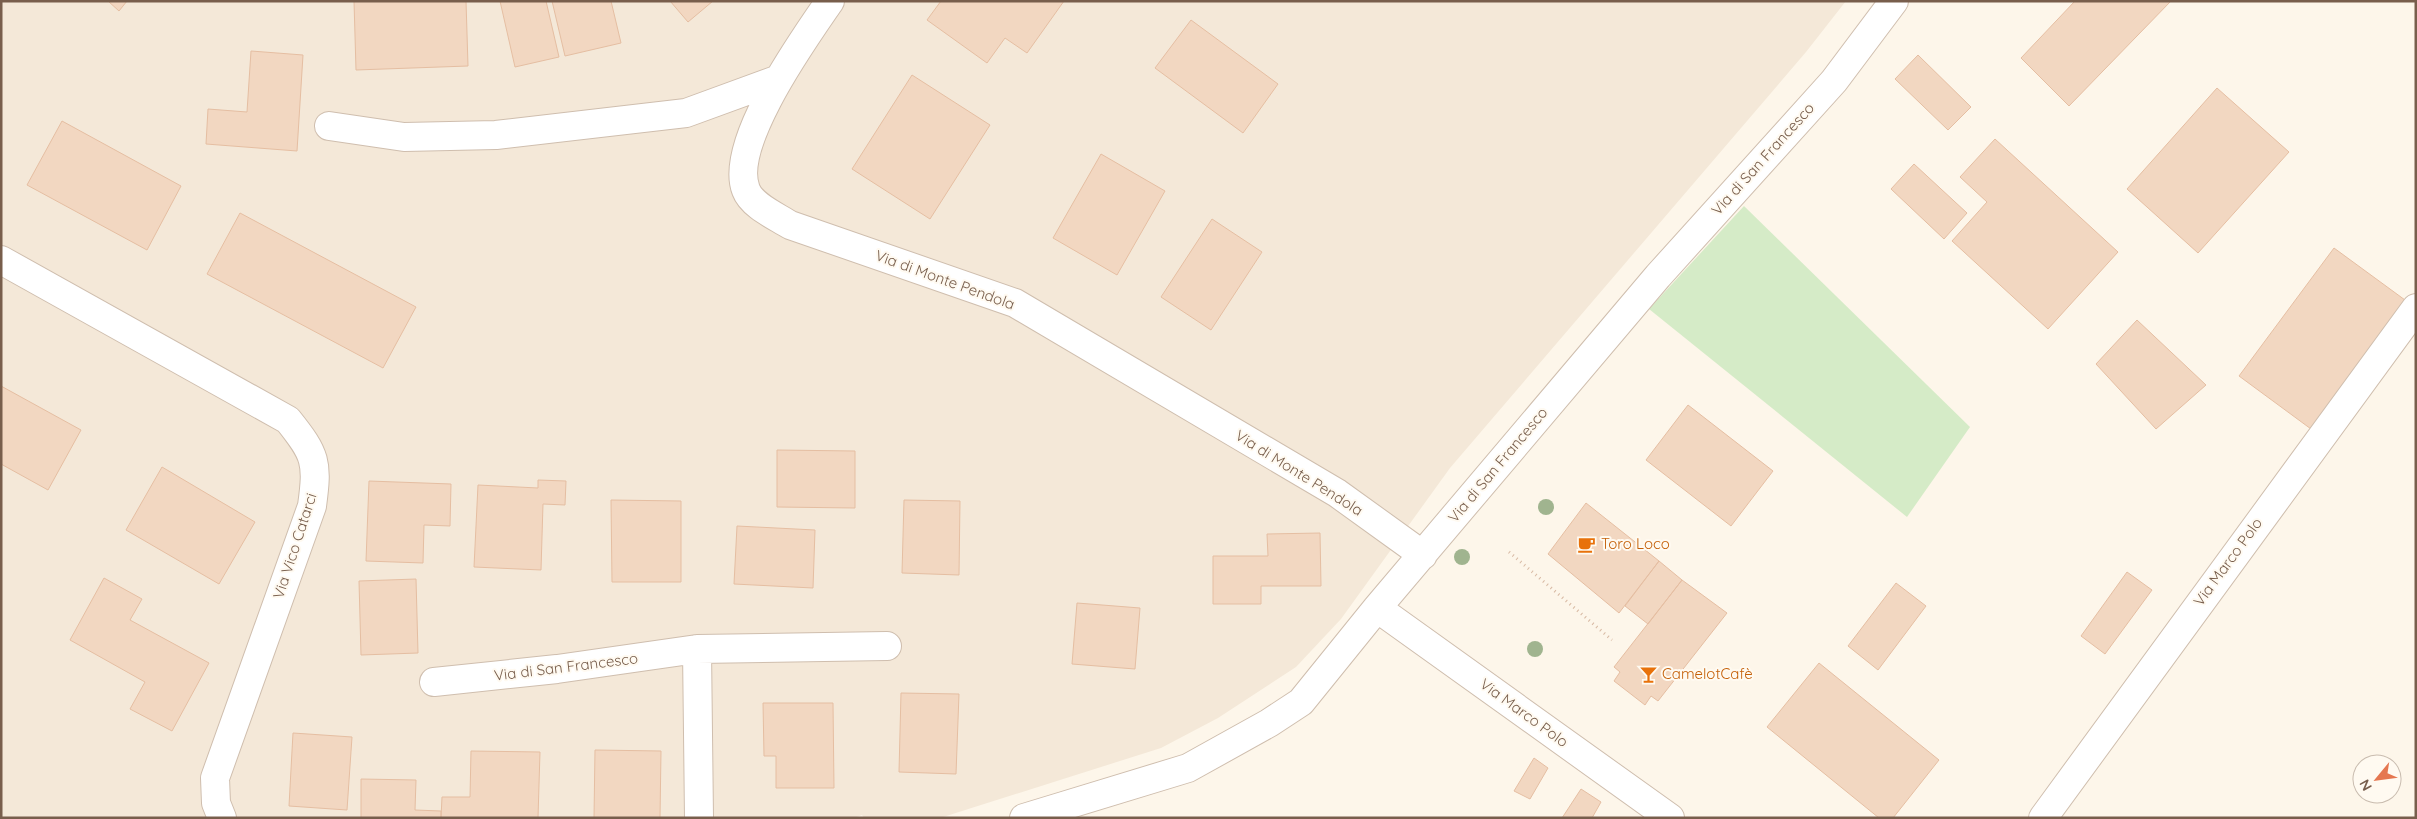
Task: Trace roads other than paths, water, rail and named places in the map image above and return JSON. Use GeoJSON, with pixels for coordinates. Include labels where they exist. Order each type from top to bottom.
{"type":"FeatureCollection","features":[{"type":"Feature","properties":{"kind":"street","name":"Via di Monte Pendola"},"geometry":{"type":"LineString","coordinates":[[830,1],[779,79],[755,124],[742,172],[746,191],[759,205],[790,225],[1015,303],[1337,493],[1423,555]]}},
{"type":"Feature","properties":{"kind":"street","name":"Via di San Francesco"},"geometry":{"type":"LineString","coordinates":[[1024,818],[1188,768],[1269,724],[1301,702],[1377,608],[1658,276],[1834,81],[1894,1]]}},
{"type":"Feature","properties":{"kind":"street"},"geometry":{"type":"LineString","coordinates":[[329,126],[404,137],[496,135],[686,113],[779,79]]}},
{"type":"Feature","properties":{"kind":"street","name":"Via Vico Catarci"},"geometry":{"type":"LineString","coordinates":[[1,260],[288,420],[309,447],[316,475],[312,506],[215,778],[216,803],[222,818]]}},
{"type":"Feature","properties":{"kind":"street","name":"Via Marco Polo"},"geometry":{"type":"LineString","coordinates":[[2042,818],[2416,308]]}},
{"type":"Feature","properties":{"kind":"street","name":"Via Marco Polo"},"geometry":{"type":"LineString","coordinates":[[1377,608],[1670,818]]}},
{"type":"Feature","properties":{"kind":"street","name":"Via di San Francesco"},"geometry":{"type":"LineString","coordinates":[[434,682],[557,669],[697,649],[887,646]]}},
{"type":"Feature","properties":{"kind":"street"},"geometry":{"type":"LineString","coordinates":[[697,649],[699,818]]}},
{"type":"Feature","properties":{"kind":"place","name":"Toro Loco"},"geometry":{"type":"Point","coordinates":[1587,544]}},
{"type":"Feature","properties":{"kind":"place","name":"CamelotCafè"},"geometry":{"type":"Point","coordinates":[1648,674]}}]}
